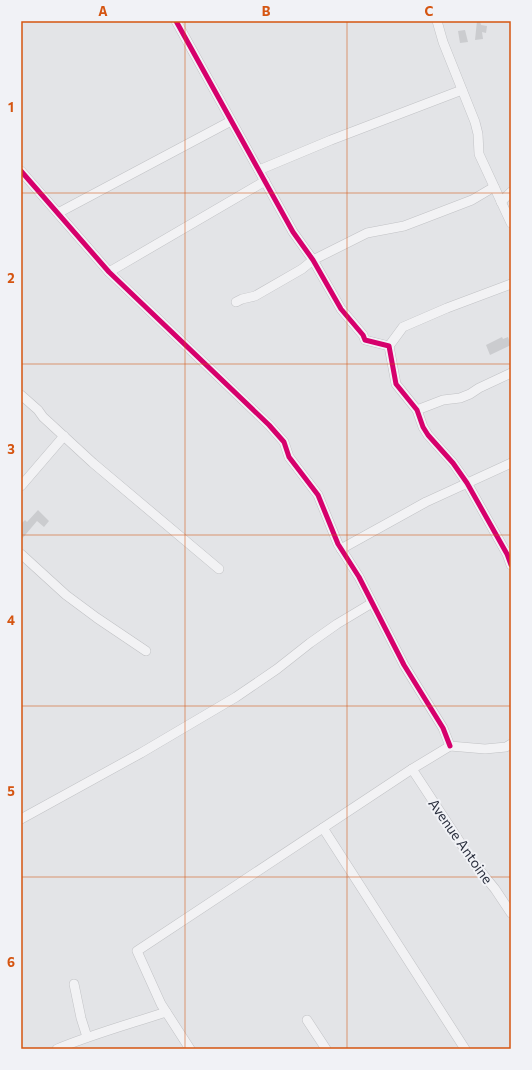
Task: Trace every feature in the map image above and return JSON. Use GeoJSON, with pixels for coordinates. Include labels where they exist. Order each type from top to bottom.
{"type":"FeatureCollection","features":[{"type":"Feature","properties":{"kind":"street"},"geometry":{"type":"LineString","coordinates":[[176,21],[293,232],[312,260],[341,309],[363,335],[365,340],[389,346]]}},
{"type":"Feature","properties":{"kind":"street"},"geometry":{"type":"LineString","coordinates":[[437,21],[443,42],[478,134],[479,154],[511,223]]}},
{"type":"Feature","properties":{"kind":"street"},"geometry":{"type":"LineString","coordinates":[[259,170],[331,140],[462,90]]}},
{"type":"Feature","properties":{"kind":"street"},"geometry":{"type":"LineString","coordinates":[[58,213],[231,121]]}},
{"type":"Feature","properties":{"kind":"street"},"geometry":{"type":"LineString","coordinates":[[21,171],[109,272],[284,442],[289,457],[318,495],[341,549],[359,577],[404,665],[443,728],[450,746]]}},
{"type":"Feature","properties":{"kind":"street"},"geometry":{"type":"LineString","coordinates":[[109,272],[265,181]]}},
{"type":"Feature","properties":{"kind":"street"},"geometry":{"type":"LineString","coordinates":[[236,302],[254,296],[302,269],[312,260],[367,234],[404,226],[472,200],[494,187]]}},
{"type":"Feature","properties":{"kind":"street"},"geometry":{"type":"LineString","coordinates":[[501,202],[511,192]]}},
{"type":"Feature","properties":{"kind":"street"},"geometry":{"type":"LineString","coordinates":[[511,284],[447,308],[403,327],[389,346],[396,384],[417,410],[423,427],[453,463],[467,484],[507,554],[511,565]]}},
{"type":"Feature","properties":{"kind":"street"},"geometry":{"type":"LineString","coordinates":[[417,410],[443,400],[460,398],[511,373]]}},
{"type":"Feature","properties":{"kind":"street"},"geometry":{"type":"LineString","coordinates":[[21,395],[93,462],[219,569]]}},
{"type":"Feature","properties":{"kind":"street"},"geometry":{"type":"LineString","coordinates":[[21,486],[64,436]]}},
{"type":"Feature","properties":{"kind":"street"},"geometry":{"type":"LineString","coordinates":[[341,549],[426,502],[511,463]]}},
{"type":"Feature","properties":{"kind":"street"},"geometry":{"type":"LineString","coordinates":[[21,554],[66,595],[146,651]]}},
{"type":"Feature","properties":{"kind":"street"},"geometry":{"type":"LineString","coordinates":[[21,819],[141,753],[236,697],[277,669],[336,624],[372,603]]}},
{"type":"Feature","properties":{"kind":"street"},"geometry":{"type":"LineString","coordinates":[[190,1049],[161,1004],[137,952],[322,828],[450,746],[485,749],[506,747],[511,744]]}},
{"type":"Feature","properties":{"kind":"street","name":"Avenue Antoine"},"geometry":{"type":"LineString","coordinates":[[412,769],[473,862],[495,889],[511,913]]}},
{"type":"Feature","properties":{"kind":"street"},"geometry":{"type":"LineString","coordinates":[[322,828],[465,1049]]}},
{"type":"Feature","properties":{"kind":"street"},"geometry":{"type":"LineString","coordinates":[[74,984],[81,1018],[87,1037]]}},
{"type":"Feature","properties":{"kind":"street"},"geometry":{"type":"LineString","coordinates":[[57,1049],[87,1037],[104,1033],[166,1012]]}},
{"type":"Feature","properties":{"kind":"street"},"geometry":{"type":"LineString","coordinates":[[307,1020],[326,1049]]}},
{"type":"Feature","properties":{"kind":"building"},"geometry":{"type":"Polygon","coordinates":[[[477,21],[480,21],[481,25],[487,26],[486,33],[482,32],[483,39],[475,40],[477,21]]]}},
{"type":"Feature","properties":{"kind":"building"},"geometry":{"type":"Polygon","coordinates":[[[465,30],[468,42],[460,43],[458,31],[465,30]]]}},
{"type":"Feature","properties":{"kind":"building"},"geometry":{"type":"Polygon","coordinates":[[[502,337],[503,339],[508,337],[511,345],[490,355],[486,345],[502,337]]]}},
{"type":"Feature","properties":{"kind":"building"},"geometry":{"type":"Polygon","coordinates":[[[38,510],[49,521],[44,527],[37,521],[21,540],[21,524],[25,520],[27,522],[38,510]]]}},
{"type":"Feature","properties":{"kind":"cycle path"},"geometry":{"type":"LineString","coordinates":[[176,21],[293,232],[313,260],[341,309],[363,335],[365,340],[389,346],[396,384],[417,410],[423,427],[428,435],[453,463],[467,483],[507,554],[511,565]]}},
{"type":"Feature","properties":{"kind":"cycle path"},"geometry":{"type":"LineString","coordinates":[[21,171],[109,272],[269,425],[284,442],[289,457],[318,495],[338,544],[359,577],[404,665],[443,728],[450,746]]}}]}
